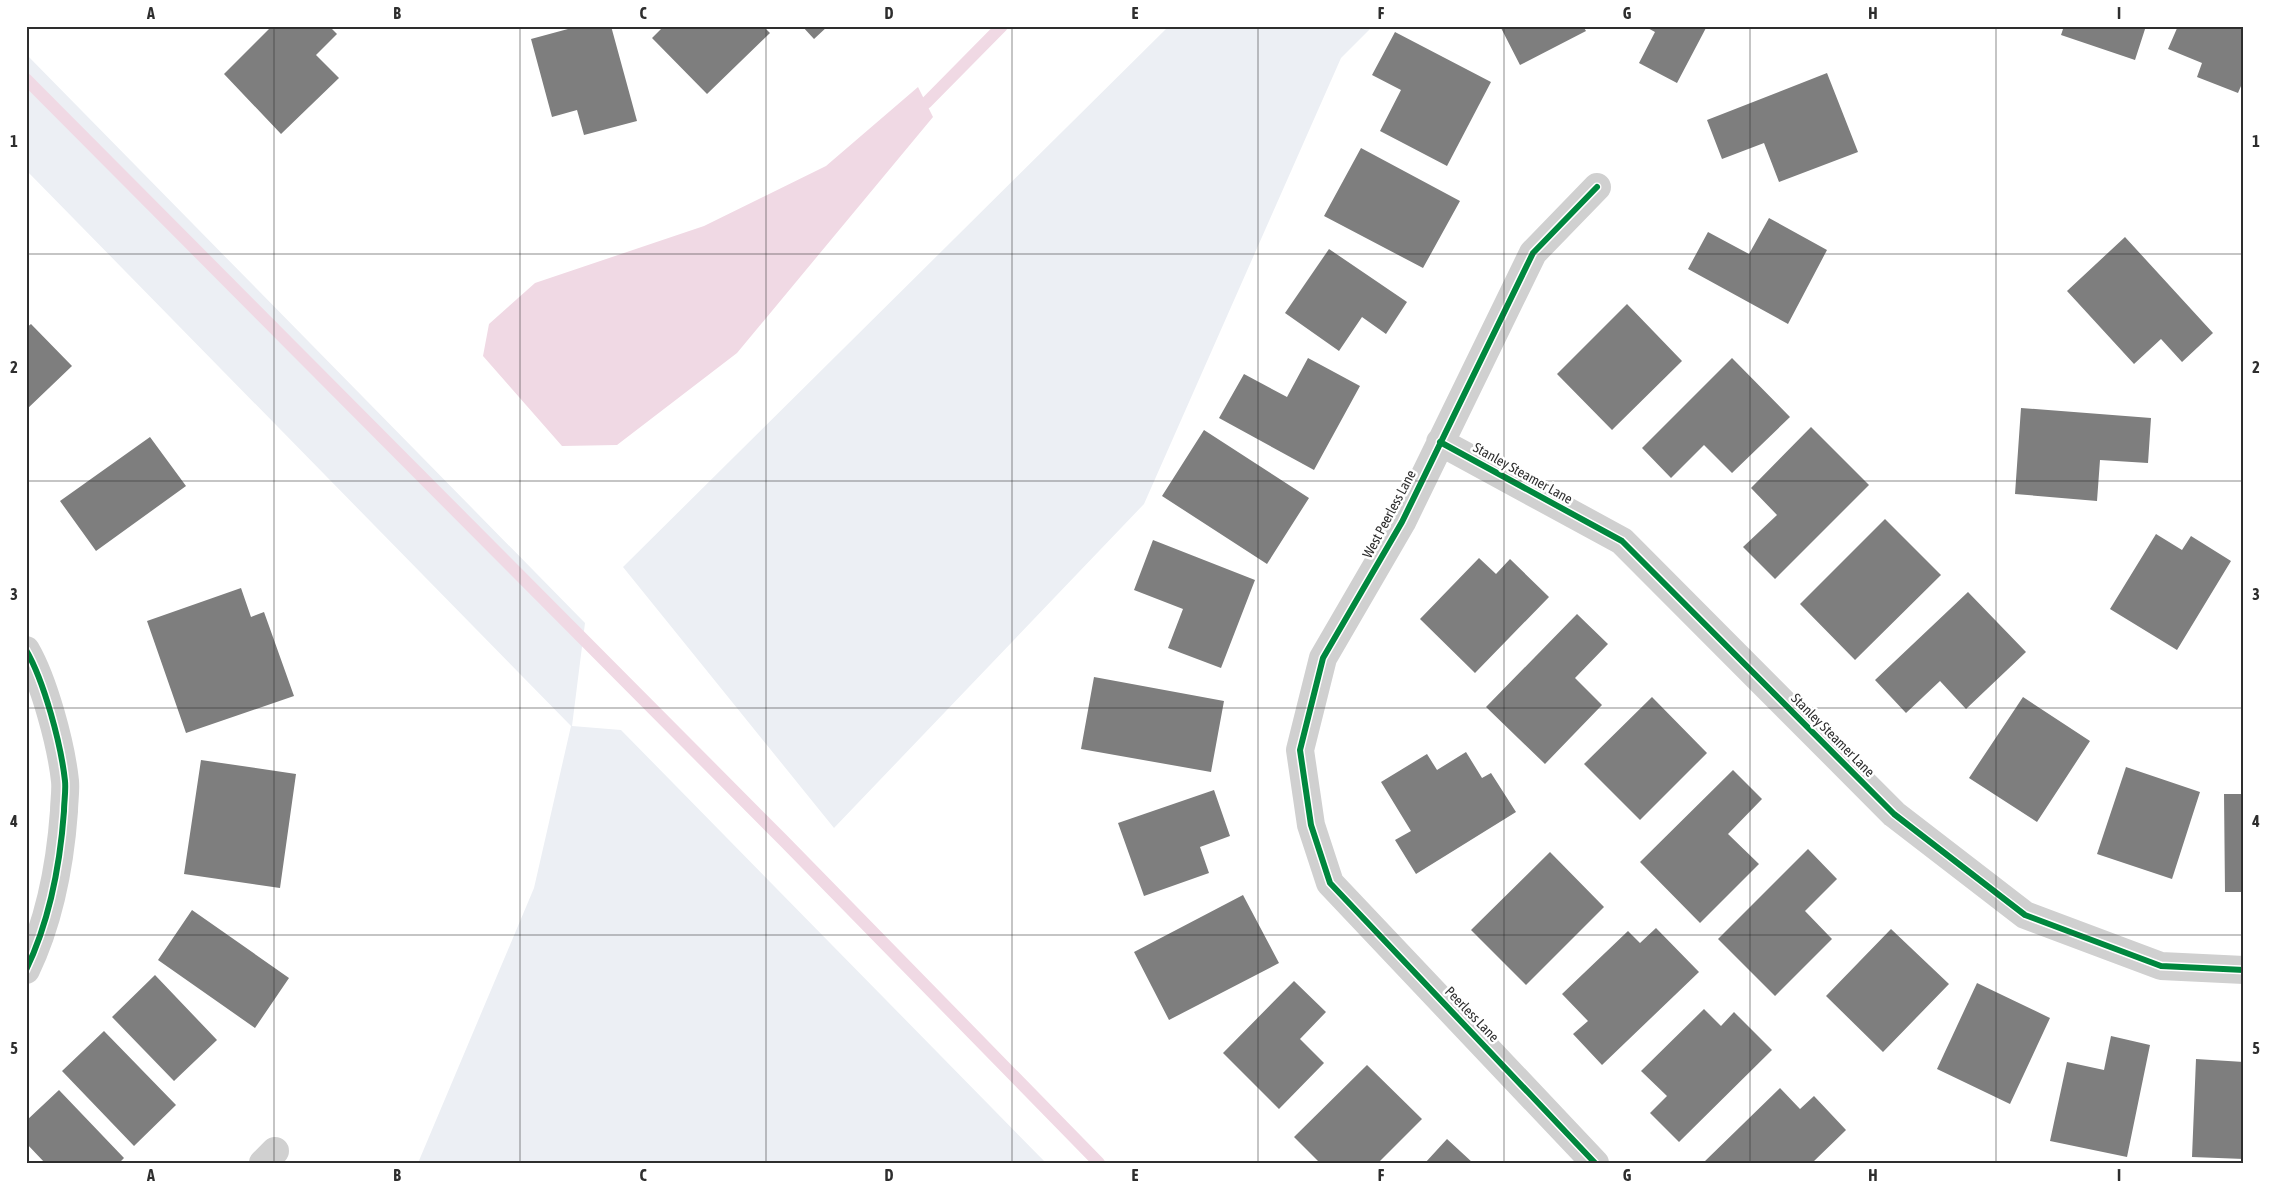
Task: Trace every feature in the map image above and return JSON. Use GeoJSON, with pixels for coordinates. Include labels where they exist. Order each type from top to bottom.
{"type":"FeatureCollection","features":[{"type":"Feature","properties":{"kind":"street","name":"West Peerless Lane"},"geometry":{"type":"LineString","coordinates":[[1330,883],[1311,825],[1300,750],[1323,658],[1402,522],[1533,253],[1597,187]]}},
{"type":"Feature","properties":{"kind":"street","name":"Stanley Steamer Lane"},"geometry":{"type":"LineString","coordinates":[[1440,442],[1622,541],[1894,814],[2025,914],[2161,966],[2244,970]]}},
{"type":"Feature","properties":{"kind":"street"},"geometry":{"type":"LineString","coordinates":[[26,650],[36,666],[52,722],[65,782],[62,832],[50,909],[26,970]]}},
{"type":"Feature","properties":{"kind":"street","name":"Peerless Lane"},"geometry":{"type":"LineString","coordinates":[[1330,883],[1595,1163]]}},
{"type":"Feature","properties":{"kind":"shaded area"},"geometry":{"type":"Polygon","coordinates":[[[1169,26],[1373,26],[1341,58],[1144,504],[834,828],[623,567],[1169,26]]]}},
{"type":"Feature","properties":{"kind":"shaded area"},"geometry":{"type":"Polygon","coordinates":[[[26,54],[585,623],[572,726],[621,730],[1046,1163],[418,1163],[534,888],[571,726],[26,170],[26,54]]]}},
{"type":"Feature","properties":{"kind":"shaded area"},"geometry":{"type":"Polygon","coordinates":[[[918,87],[933,117],[737,353],[617,445],[562,446],[483,356],[489,324],[535,283],[704,226],[826,166],[918,87]]]}},
{"type":"Feature","properties":{"kind":"building"},"geometry":{"type":"Polygon","coordinates":[[[272,26],[329,26],[337,34],[316,55],[339,78],[281,134],[224,74],[272,26]]]}},
{"type":"Feature","properties":{"kind":"building"},"geometry":{"type":"Polygon","coordinates":[[[579,26],[611,26],[637,121],[584,135],[577,110],[552,117],[531,39],[579,26]]]}},
{"type":"Feature","properties":{"kind":"building"},"geometry":{"type":"Polygon","coordinates":[[[664,26],[763,26],[770,33],[707,94],[652,38],[664,26]]]}},
{"type":"Feature","properties":{"kind":"building"},"geometry":{"type":"Polygon","coordinates":[[[802,26],[828,26],[814,39],[802,26]]]}},
{"type":"Feature","properties":{"kind":"building"},"geometry":{"type":"Polygon","coordinates":[[[1500,26],[1583,26],[1586,31],[1520,65],[1500,26]]]}},
{"type":"Feature","properties":{"kind":"building"},"geometry":{"type":"Polygon","coordinates":[[[1644,26],[1707,26],[1677,83],[1639,63],[1655,32],[1644,26]]]}},
{"type":"Feature","properties":{"kind":"building"},"geometry":{"type":"Polygon","coordinates":[[[2064,26],[2146,26],[2135,60],[2061,35],[2064,26]]]}},
{"type":"Feature","properties":{"kind":"building"},"geometry":{"type":"Polygon","coordinates":[[[2178,26],[2244,26],[2244,79],[2238,93],[2197,77],[2202,63],[2168,49],[2178,26]]]}},
{"type":"Feature","properties":{"kind":"building"},"geometry":{"type":"Polygon","coordinates":[[[1395,32],[1491,82],[1447,166],[1380,131],[1401,90],[1372,75],[1395,32]]]}},
{"type":"Feature","properties":{"kind":"building"},"geometry":{"type":"Polygon","coordinates":[[[1827,73],[1858,152],[1779,182],[1764,143],[1722,159],[1707,120],[1827,73]]]}},
{"type":"Feature","properties":{"kind":"building"},"geometry":{"type":"Polygon","coordinates":[[[1361,148],[1460,201],[1423,268],[1324,216],[1361,148]]]}},
{"type":"Feature","properties":{"kind":"building"},"geometry":{"type":"Polygon","coordinates":[[[1769,218],[1827,250],[1788,324],[1688,269],[1708,232],[1749,254],[1769,218]]]}},
{"type":"Feature","properties":{"kind":"building"},"geometry":{"type":"Polygon","coordinates":[[[2125,237],[2213,333],[2182,362],[2161,339],[2134,364],[2067,291],[2125,237]]]}},
{"type":"Feature","properties":{"kind":"building"},"geometry":{"type":"Polygon","coordinates":[[[1329,249],[1407,302],[1386,334],[1362,317],[1339,351],[1285,313],[1329,249]]]}},
{"type":"Feature","properties":{"kind":"building"},"geometry":{"type":"Polygon","coordinates":[[[1627,304],[1682,361],[1612,430],[1557,374],[1627,304]]]}},
{"type":"Feature","properties":{"kind":"building"},"geometry":{"type":"Polygon","coordinates":[[[31,324],[72,366],[26,410],[26,328],[31,324]]]}},
{"type":"Feature","properties":{"kind":"building"},"geometry":{"type":"Polygon","coordinates":[[[1308,358],[1360,386],[1314,470],[1219,418],[1244,374],[1287,397],[1308,358]]]}},
{"type":"Feature","properties":{"kind":"building"},"geometry":{"type":"Polygon","coordinates":[[[1732,358],[1790,417],[1732,473],[1704,445],[1671,478],[1642,448],[1732,358]]]}},
{"type":"Feature","properties":{"kind":"building"},"geometry":{"type":"Polygon","coordinates":[[[2021,408],[2151,418],[2148,463],[2100,460],[2097,501],[2015,494],[2021,408]]]}},
{"type":"Feature","properties":{"kind":"building"},"geometry":{"type":"Polygon","coordinates":[[[1811,427],[1869,485],[1775,579],[1743,547],[1777,515],[1751,488],[1811,427]]]}},
{"type":"Feature","properties":{"kind":"building"},"geometry":{"type":"Polygon","coordinates":[[[1204,430],[1309,498],[1267,564],[1162,496],[1204,430]]]}},
{"type":"Feature","properties":{"kind":"building"},"geometry":{"type":"Polygon","coordinates":[[[150,437],[186,486],[96,551],[60,501],[150,437]]]}},
{"type":"Feature","properties":{"kind":"building"},"geometry":{"type":"Polygon","coordinates":[[[1885,519],[1941,575],[1855,660],[1800,604],[1885,519]]]}},
{"type":"Feature","properties":{"kind":"building"},"geometry":{"type":"Polygon","coordinates":[[[2156,534],[2182,550],[2191,536],[2231,561],[2177,650],[2110,609],[2156,534]]]}},
{"type":"Feature","properties":{"kind":"building"},"geometry":{"type":"Polygon","coordinates":[[[1153,540],[1255,580],[1221,668],[1168,648],[1183,609],[1134,590],[1153,540]]]}},
{"type":"Feature","properties":{"kind":"building"},"geometry":{"type":"Polygon","coordinates":[[[1479,558],[1496,574],[1510,559],[1549,597],[1475,673],[1420,619],[1479,558]]]}},
{"type":"Feature","properties":{"kind":"building"},"geometry":{"type":"Polygon","coordinates":[[[241,588],[251,617],[264,612],[294,696],[186,733],[147,621],[241,588]]]}},
{"type":"Feature","properties":{"kind":"building"},"geometry":{"type":"Polygon","coordinates":[[[1968,592],[2026,652],[1966,709],[1940,681],[1906,713],[1875,680],[1968,592]]]}},
{"type":"Feature","properties":{"kind":"building"},"geometry":{"type":"Polygon","coordinates":[[[1577,614],[1608,644],[1575,678],[1602,705],[1545,764],[1486,707],[1577,614]]]}},
{"type":"Feature","properties":{"kind":"building"},"geometry":{"type":"Polygon","coordinates":[[[1094,677],[1224,701],[1211,772],[1081,749],[1094,677]]]}},
{"type":"Feature","properties":{"kind":"building"},"geometry":{"type":"Polygon","coordinates":[[[1652,697],[1707,753],[1640,820],[1584,764],[1652,697]]]}},
{"type":"Feature","properties":{"kind":"building"},"geometry":{"type":"Polygon","coordinates":[[[2023,697],[2090,741],[2037,822],[1969,778],[2023,697]]]}},
{"type":"Feature","properties":{"kind":"building"},"geometry":{"type":"Polygon","coordinates":[[[1466,752],[1482,778],[1491,773],[1516,812],[1416,874],[1395,840],[1411,831],[1381,782],[1427,754],[1437,770],[1466,752]]]}},
{"type":"Feature","properties":{"kind":"building"},"geometry":{"type":"Polygon","coordinates":[[[201,760],[296,774],[280,888],[184,874],[201,760]]]}},
{"type":"Feature","properties":{"kind":"building"},"geometry":{"type":"Polygon","coordinates":[[[2126,767],[2200,792],[2172,879],[2097,854],[2126,767]]]}},
{"type":"Feature","properties":{"kind":"building"},"geometry":{"type":"Polygon","coordinates":[[[1733,770],[1762,799],[1728,834],[1759,864],[1700,923],[1640,862],[1733,770]]]}},
{"type":"Feature","properties":{"kind":"building"},"geometry":{"type":"Polygon","coordinates":[[[1214,790],[1230,836],[1200,847],[1209,873],[1144,896],[1118,823],[1214,790]]]}},
{"type":"Feature","properties":{"kind":"building"},"geometry":{"type":"Polygon","coordinates":[[[2224,794],[2244,794],[2244,892],[2225,892],[2224,794]]]}},
{"type":"Feature","properties":{"kind":"building"},"geometry":{"type":"Polygon","coordinates":[[[1808,849],[1837,879],[1805,911],[1832,939],[1775,996],[1718,939],[1808,849]]]}},
{"type":"Feature","properties":{"kind":"building"},"geometry":{"type":"Polygon","coordinates":[[[1550,852],[1604,907],[1526,985],[1471,930],[1550,852]]]}},
{"type":"Feature","properties":{"kind":"building"},"geometry":{"type":"Polygon","coordinates":[[[1243,895],[1279,963],[1169,1020],[1134,952],[1243,895]]]}},
{"type":"Feature","properties":{"kind":"building"},"geometry":{"type":"Polygon","coordinates":[[[192,910],[289,978],[255,1028],[158,960],[192,910]]]}},
{"type":"Feature","properties":{"kind":"building"},"geometry":{"type":"Polygon","coordinates":[[[1656,928],[1699,972],[1602,1065],[1573,1034],[1588,1021],[1562,994],[1628,931],[1640,943],[1656,928]]]}},
{"type":"Feature","properties":{"kind":"building"},"geometry":{"type":"Polygon","coordinates":[[[1891,929],[1949,984],[1883,1052],[1826,996],[1891,929]]]}},
{"type":"Feature","properties":{"kind":"building"},"geometry":{"type":"Polygon","coordinates":[[[155,975],[217,1040],[174,1081],[112,1017],[155,975]]]}},
{"type":"Feature","properties":{"kind":"building"},"geometry":{"type":"Polygon","coordinates":[[[1294,981],[1326,1012],[1300,1039],[1324,1063],[1279,1109],[1223,1053],[1294,981]]]}},
{"type":"Feature","properties":{"kind":"building"},"geometry":{"type":"Polygon","coordinates":[[[1977,983],[2050,1018],[2010,1104],[1937,1069],[1977,983]]]}},
{"type":"Feature","properties":{"kind":"building"},"geometry":{"type":"Polygon","coordinates":[[[1704,1009],[1721,1026],[1734,1012],[1772,1050],[1679,1142],[1650,1113],[1667,1096],[1641,1071],[1704,1009]]]}},
{"type":"Feature","properties":{"kind":"building"},"geometry":{"type":"Polygon","coordinates":[[[104,1031],[176,1105],[134,1146],[62,1071],[104,1031]]]}},
{"type":"Feature","properties":{"kind":"building"},"geometry":{"type":"Polygon","coordinates":[[[2111,1036],[2150,1045],[2127,1157],[2050,1141],[2067,1062],[2104,1070],[2111,1036]]]}},
{"type":"Feature","properties":{"kind":"building"},"geometry":{"type":"Polygon","coordinates":[[[2196,1059],[2244,1062],[2244,1159],[2192,1157],[2196,1059]]]}},
{"type":"Feature","properties":{"kind":"building"},"geometry":{"type":"Polygon","coordinates":[[[1367,1065],[1422,1119],[1378,1163],[1320,1163],[1294,1137],[1367,1065]]]}},
{"type":"Feature","properties":{"kind":"building"},"geometry":{"type":"Polygon","coordinates":[[[1780,1088],[1800,1109],[1814,1096],[1846,1130],[1812,1163],[1703,1163],[1780,1088]]]}},
{"type":"Feature","properties":{"kind":"building"},"geometry":{"type":"Polygon","coordinates":[[[59,1090],[124,1158],[119,1163],[45,1163],[26,1143],[26,1121],[59,1090]]]}},
{"type":"Feature","properties":{"kind":"building"},"geometry":{"type":"Polygon","coordinates":[[[1447,1139],[1473,1163],[1425,1163],[1447,1139]]]}},
{"type":"Feature","properties":{"kind":"waterway"},"geometry":{"type":"LineString","coordinates":[[926,103],[1002,26]]}},
{"type":"Feature","properties":{"kind":"waterway"},"geometry":{"type":"LineString","coordinates":[[26,79],[783,840],[1099,1163]]}},
{"type":"Feature","properties":{"kind":"cycle path"},"geometry":{"type":"LineString","coordinates":[[1595,1163],[1330,883],[1311,825],[1300,750],[1323,658],[1402,522],[1533,253],[1597,187]]}},
{"type":"Feature","properties":{"kind":"cycle path"},"geometry":{"type":"LineString","coordinates":[[1440,442],[1622,541],[1894,814],[2025,915],[2161,966],[2244,970]]}},
{"type":"Feature","properties":{"kind":"cycle path"},"geometry":{"type":"LineString","coordinates":[[26,650],[39,678],[51,713],[60,749],[65,781],[64,811],[57,872],[42,932],[26,970]]}}]}
